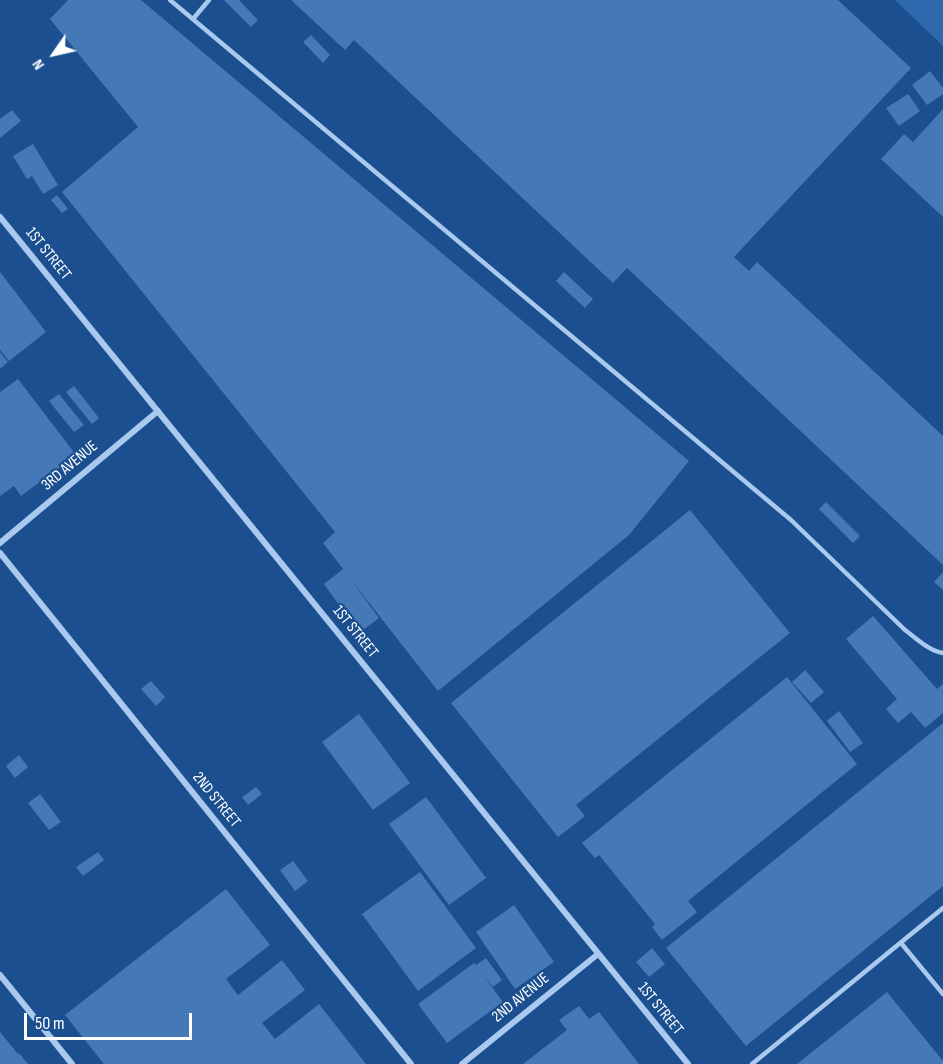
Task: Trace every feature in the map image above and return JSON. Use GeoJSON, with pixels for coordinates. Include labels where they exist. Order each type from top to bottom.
{"type":"FeatureCollection","features":[{"type":"Feature","properties":{"kind":"street","name":"1ST STREET"},"geometry":{"type":"LineString","coordinates":[[0,217],[688,1064]]}},
{"type":"Feature","properties":{"kind":"street","name":"3RD AVENUE"},"geometry":{"type":"LineString","coordinates":[[0,543],[158,411]]}},
{"type":"Feature","properties":{"kind":"street","name":"2ND STREET"},"geometry":{"type":"LineString","coordinates":[[0,553],[411,1064]]}},
{"type":"Feature","properties":{"kind":"street","name":"2ND AVENUE"},"geometry":{"type":"LineString","coordinates":[[462,1064],[598,954]]}},
{"type":"Feature","properties":{"kind":"street"},"geometry":{"type":"LineString","coordinates":[[0,975],[72,1064]]}},
{"type":"Feature","properties":{"kind":"lane"},"geometry":{"type":"LineString","coordinates":[[170,0],[791,520],[905,630],[925,645],[938,652],[943,652]]}},
{"type":"Feature","properties":{"kind":"lane"},"geometry":{"type":"LineString","coordinates":[[193,19],[209,0]]}},
{"type":"Feature","properties":{"kind":"lane"},"geometry":{"type":"LineString","coordinates":[[752,1064],[943,908]]}},
{"type":"Feature","properties":{"kind":"lane"},"geometry":{"type":"LineString","coordinates":[[901,943],[943,994]]}},
{"type":"Feature","properties":{"kind":"shaded area"},"geometry":{"type":"Polygon","coordinates":[[[895,0],[943,0],[943,46],[895,0]]]}},
{"type":"Feature","properties":{"kind":"building"},"geometry":{"type":"Polygon","coordinates":[[[68,0],[141,0],[689,461],[629,535],[438,691],[349,577],[379,618],[359,633],[324,584],[343,569],[323,543],[335,532],[62,192],[138,127],[50,19],[68,0]]]}},
{"type":"Feature","properties":{"kind":"building"},"geometry":{"type":"Polygon","coordinates":[[[224,0],[239,0],[258,20],[251,27],[224,0]]]}},
{"type":"Feature","properties":{"kind":"building"},"geometry":{"type":"Polygon","coordinates":[[[291,0],[838,0],[911,68],[734,257],[749,271],[757,262],[943,436],[943,565],[627,268],[613,283],[354,40],[345,50],[291,0]]]}},
{"type":"Feature","properties":{"kind":"building"},"geometry":{"type":"Polygon","coordinates":[[[311,35],[330,55],[323,63],[303,42],[311,35]]]}},
{"type":"Feature","properties":{"kind":"building"},"geometry":{"type":"Polygon","coordinates":[[[930,71],[943,88],[943,94],[927,105],[912,85],[930,71]]]}},
{"type":"Feature","properties":{"kind":"building"},"geometry":{"type":"Polygon","coordinates":[[[908,94],[920,111],[899,126],[886,108],[908,94]]]}},
{"type":"Feature","properties":{"kind":"building"},"geometry":{"type":"Polygon","coordinates":[[[943,109],[943,217],[881,159],[904,134],[913,142],[943,109]]]}},
{"type":"Feature","properties":{"kind":"building"},"geometry":{"type":"Polygon","coordinates":[[[12,110],[21,121],[0,138],[0,119],[12,110]]]}},
{"type":"Feature","properties":{"kind":"building"},"geometry":{"type":"Polygon","coordinates":[[[33,144],[58,185],[43,194],[32,176],[27,179],[13,156],[33,144]]]}},
{"type":"Feature","properties":{"kind":"building"},"geometry":{"type":"Polygon","coordinates":[[[57,195],[68,209],[62,213],[51,200],[57,195]]]}},
{"type":"Feature","properties":{"kind":"building"},"geometry":{"type":"Polygon","coordinates":[[[0,272],[46,332],[9,361],[0,350],[0,272]]]}},
{"type":"Feature","properties":{"kind":"building"},"geometry":{"type":"Polygon","coordinates":[[[564,272],[593,299],[585,308],[556,281],[564,272]]]}},
{"type":"Feature","properties":{"kind":"building"},"geometry":{"type":"Polygon","coordinates":[[[0,352],[8,362],[0,369],[0,352]]]}},
{"type":"Feature","properties":{"kind":"building"},"geometry":{"type":"Polygon","coordinates":[[[18,379],[76,455],[21,496],[14,486],[0,496],[0,392],[18,379]]]}},
{"type":"Feature","properties":{"kind":"building"},"geometry":{"type":"Polygon","coordinates":[[[74,386],[99,418],[92,424],[66,392],[74,386]]]}},
{"type":"Feature","properties":{"kind":"building"},"geometry":{"type":"Polygon","coordinates":[[[59,394],[84,425],[74,432],[49,401],[59,394]]]}},
{"type":"Feature","properties":{"kind":"building"},"geometry":{"type":"Polygon","coordinates":[[[826,502],[860,536],[853,543],[819,509],[826,502]]]}},
{"type":"Feature","properties":{"kind":"building"},"geometry":{"type":"Polygon","coordinates":[[[690,510],[790,633],[576,805],[585,816],[558,837],[451,703],[690,510]]]}},
{"type":"Feature","properties":{"kind":"building"},"geometry":{"type":"Polygon","coordinates":[[[943,572],[943,590],[934,582],[943,572]]]}},
{"type":"Feature","properties":{"kind":"building"},"geometry":{"type":"Polygon","coordinates":[[[873,616],[937,689],[943,684],[943,713],[925,728],[911,712],[898,723],[886,709],[897,699],[846,639],[873,616]]]}},
{"type":"Feature","properties":{"kind":"building"},"geometry":{"type":"Polygon","coordinates":[[[805,670],[824,692],[811,703],[792,682],[805,670]]]}},
{"type":"Feature","properties":{"kind":"building"},"geometry":{"type":"Polygon","coordinates":[[[787,677],[857,764],[688,901],[697,912],[662,940],[652,927],[655,924],[599,855],[595,858],[582,843],[787,677]]]}},
{"type":"Feature","properties":{"kind":"building"},"geometry":{"type":"Polygon","coordinates":[[[151,681],[165,697],[156,706],[141,689],[151,681]]]}},
{"type":"Feature","properties":{"kind":"building"},"geometry":{"type":"Polygon","coordinates":[[[839,711],[863,743],[850,752],[827,721],[839,711]]]}},
{"type":"Feature","properties":{"kind":"building"},"geometry":{"type":"Polygon","coordinates":[[[359,714],[410,783],[373,810],[322,742],[359,714]]]}},
{"type":"Feature","properties":{"kind":"building"},"geometry":{"type":"Polygon","coordinates":[[[943,723],[943,886],[746,1046],[666,948],[943,723]]]}},
{"type":"Feature","properties":{"kind":"building"},"geometry":{"type":"Polygon","coordinates":[[[19,755],[28,767],[15,778],[6,766],[19,755]]]}},
{"type":"Feature","properties":{"kind":"building"},"geometry":{"type":"Polygon","coordinates":[[[256,787],[262,794],[248,805],[242,797],[256,787]]]}},
{"type":"Feature","properties":{"kind":"building"},"geometry":{"type":"Polygon","coordinates":[[[40,794],[61,822],[49,830],[28,803],[40,794]]]}},
{"type":"Feature","properties":{"kind":"building"},"geometry":{"type":"Polygon","coordinates":[[[426,797],[486,878],[449,905],[389,824],[426,797]]]}},
{"type":"Feature","properties":{"kind":"building"},"geometry":{"type":"Polygon","coordinates":[[[98,852],[104,860],[83,876],[76,867],[98,852]]]}},
{"type":"Feature","properties":{"kind":"building"},"geometry":{"type":"Polygon","coordinates":[[[293,861],[308,881],[295,891],[280,870],[293,861]]]}},
{"type":"Feature","properties":{"kind":"building"},"geometry":{"type":"Polygon","coordinates":[[[420,872],[476,948],[418,991],[362,914],[420,872]]]}},
{"type":"Feature","properties":{"kind":"building"},"geometry":{"type":"Polygon","coordinates":[[[226,889],[270,945],[226,979],[238,995],[282,960],[305,990],[262,1023],[275,1039],[319,1004],[366,1064],[104,1064],[65,1015],[226,889]]]}},
{"type":"Feature","properties":{"kind":"building"},"geometry":{"type":"Polygon","coordinates":[[[514,905],[554,962],[515,989],[476,932],[514,905]]]}},
{"type":"Feature","properties":{"kind":"building"},"geometry":{"type":"Polygon","coordinates":[[[652,948],[665,964],[649,977],[636,962],[652,948]]]}},
{"type":"Feature","properties":{"kind":"building"},"geometry":{"type":"Polygon","coordinates":[[[486,958],[502,980],[493,987],[483,975],[503,1002],[447,1043],[418,1004],[474,963],[476,965],[486,958]]]}},
{"type":"Feature","properties":{"kind":"building"},"geometry":{"type":"Polygon","coordinates":[[[887,992],[943,1061],[943,1064],[797,1064],[887,992]]]}},
{"type":"Feature","properties":{"kind":"building"},"geometry":{"type":"Polygon","coordinates":[[[579,1006],[589,1019],[599,1012],[639,1064],[523,1064],[567,1030],[559,1020],[579,1006]]]}},
{"type":"Feature","properties":{"kind":"building"},"geometry":{"type":"Polygon","coordinates":[[[0,1032],[18,1054],[28,1064],[0,1064],[0,1032]]]}}]}
